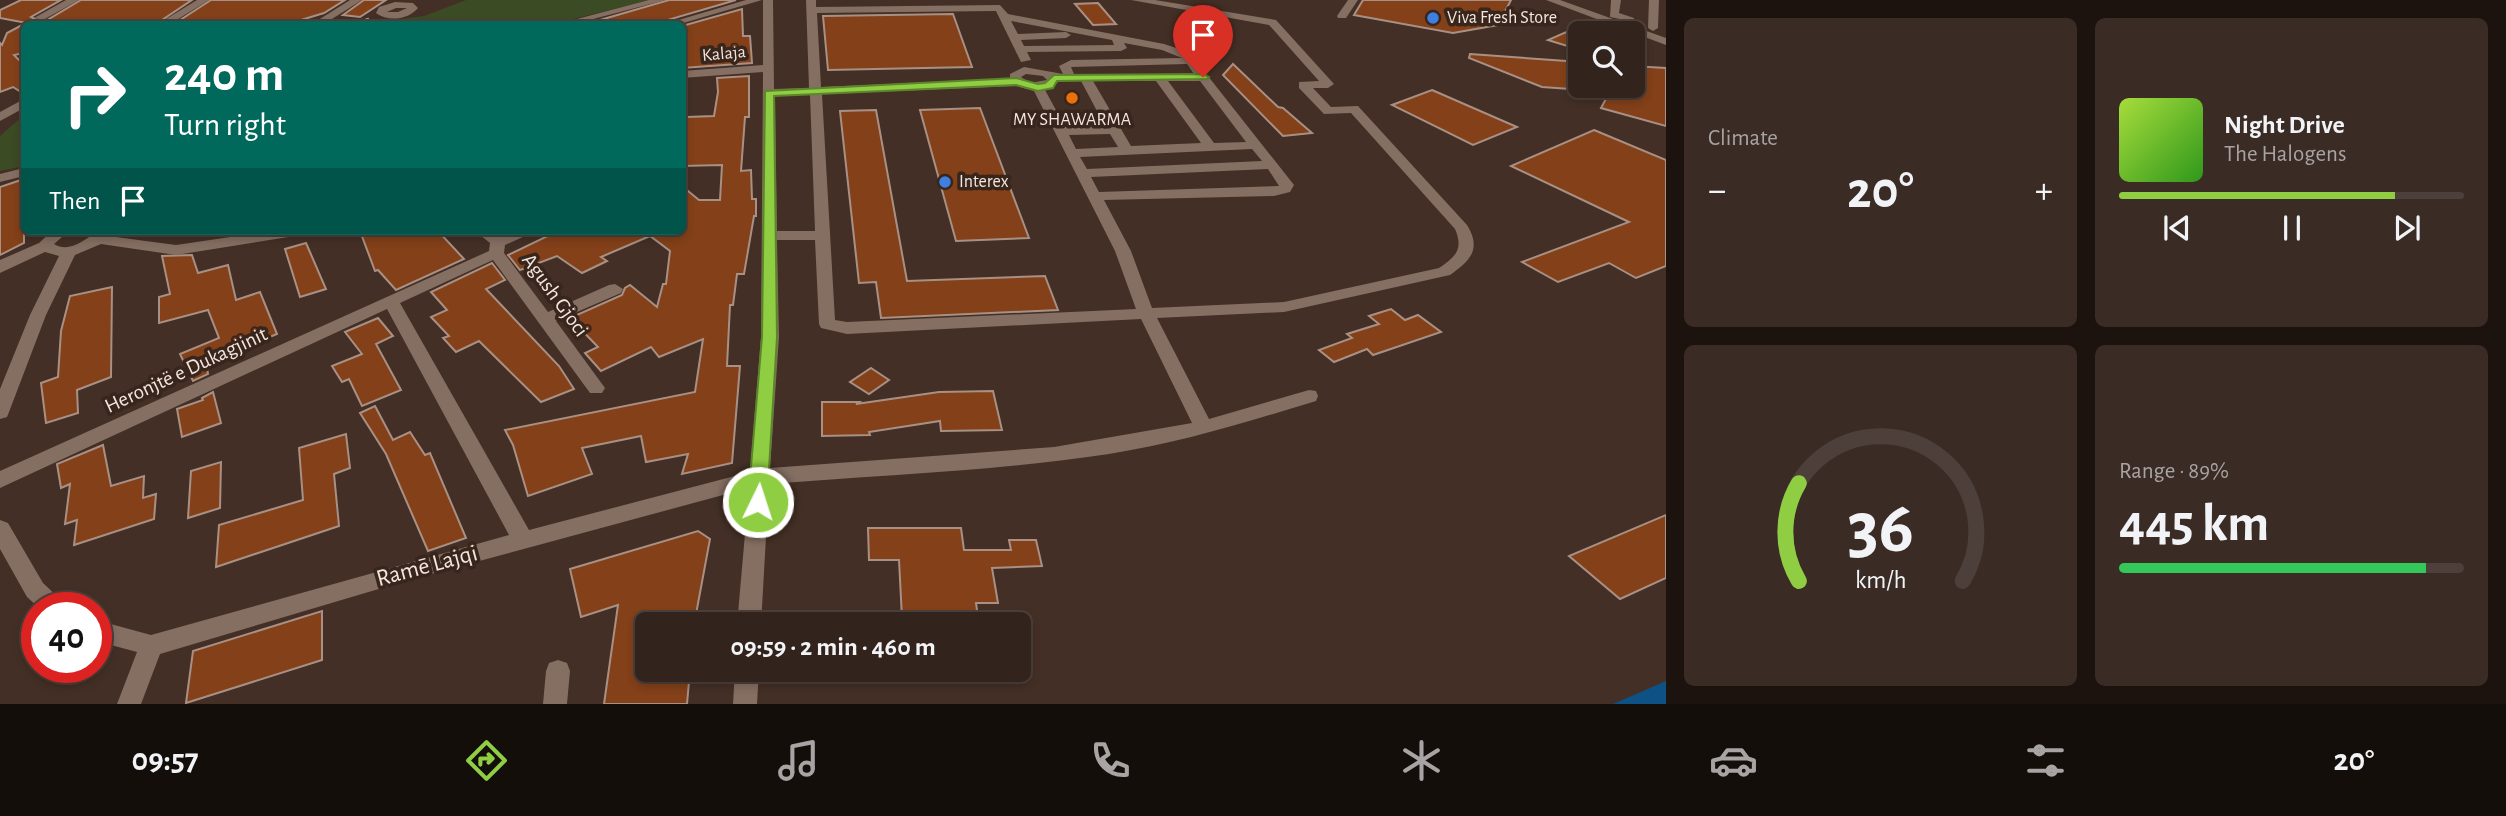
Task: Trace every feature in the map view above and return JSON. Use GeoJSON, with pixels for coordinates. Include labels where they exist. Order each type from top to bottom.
{"type":"FeatureCollection","features":[{"type":"Feature","properties":{"kind":"street"},"geometry":{"type":"LineString","coordinates":[[39,18],[74,0]]}},
{"type":"Feature","properties":{"kind":"street"},"geometry":{"type":"LineString","coordinates":[[168,21],[204,0]]}},
{"type":"Feature","properties":{"kind":"street"},"geometry":{"type":"LineString","coordinates":[[322,21],[357,0]]}},
{"type":"Feature","properties":{"kind":"street"},"geometry":{"type":"LineString","coordinates":[[585,21],[661,0]]}},
{"type":"Feature","properties":{"kind":"street","name":"Kalaja"},"geometry":{"type":"LineString","coordinates":[[681,21],[757,0]]}},
{"type":"Feature","properties":{"kind":"street"},"geometry":{"type":"LineString","coordinates":[[751,612],[770,337],[768,0]]}},
{"type":"Feature","properties":{"kind":"street"},"geometry":{"type":"LineString","coordinates":[[1093,196],[1273,192],[1285,189],[1287,185],[1191,61],[1178,50],[1064,27],[1001,8],[811,5],[827,324],[847,328],[1284,307],[1444,272],[1462,260],[1467,252],[1468,241],[1462,228],[1354,109],[1328,111],[1303,85],[1328,84],[1272,22],[1136,0]]}},
{"type":"Feature","properties":{"kind":"street"},"geometry":{"type":"LineString","coordinates":[[1342,16],[1353,0]]}},
{"type":"Feature","properties":{"kind":"street"},"geometry":{"type":"LineString","coordinates":[[1551,0],[1666,42]]}},
{"type":"Feature","properties":{"kind":"street"},"geometry":{"type":"LineString","coordinates":[[1616,0],[1614,15],[1666,32]]}},
{"type":"Feature","properties":{"kind":"street"},"geometry":{"type":"LineString","coordinates":[[1653,28],[1654,0]]}},
{"type":"Feature","properties":{"kind":"street"},"geometry":{"type":"LineString","coordinates":[[387,15],[402,15],[412,9],[408,2]]}},
{"type":"Feature","properties":{"kind":"street"},"geometry":{"type":"LineString","coordinates":[[1001,8],[1030,70]]}},
{"type":"Feature","properties":{"kind":"street"},"geometry":{"type":"LineString","coordinates":[[1014,37],[1066,36],[1064,27]]}},
{"type":"Feature","properties":{"kind":"street"},"geometry":{"type":"LineString","coordinates":[[1020,50],[1121,48],[1117,38]]}},
{"type":"Feature","properties":{"kind":"street"},"geometry":{"type":"LineString","coordinates":[[1070,78],[1065,66],[1071,63],[1191,61]]}},
{"type":"Feature","properties":{"kind":"street"},"geometry":{"type":"LineString","coordinates":[[1054,78],[1049,86],[1038,88],[1015,79],[1019,72],[1030,70],[1047,73],[1054,78],[1203,77]]}},
{"type":"Feature","properties":{"kind":"street","name":"Kalaja"},"geometry":{"type":"LineString","coordinates":[[686,75],[815,87],[1015,79]]}},
{"type":"Feature","properties":{"kind":"street"},"geometry":{"type":"LineString","coordinates":[[1159,77],[1210,147]]}},
{"type":"Feature","properties":{"kind":"street"},"geometry":{"type":"LineString","coordinates":[[1085,78],[1126,150]]}},
{"type":"Feature","properties":{"kind":"street"},"geometry":{"type":"LineString","coordinates":[[1038,88],[1123,251],[1146,313],[1204,428]]}},
{"type":"Feature","properties":{"kind":"street"},"geometry":{"type":"LineString","coordinates":[[0,117],[21,105]]}},
{"type":"Feature","properties":{"kind":"street"},"geometry":{"type":"LineString","coordinates":[[1051,116],[1106,114]]}},
{"type":"Feature","properties":{"kind":"street"},"geometry":{"type":"LineString","coordinates":[[1059,131],[1114,130]]}},
{"type":"Feature","properties":{"kind":"street"},"geometry":{"type":"LineString","coordinates":[[1071,153],[1257,145]]}},
{"type":"Feature","properties":{"kind":"street"},"geometry":{"type":"LineString","coordinates":[[1082,173],[1272,166]]}},
{"type":"Feature","properties":{"kind":"street"},"geometry":{"type":"LineString","coordinates":[[0,178],[21,173]]}},
{"type":"Feature","properties":{"kind":"street"},"geometry":{"type":"LineString","coordinates":[[0,268],[7,262],[47,246],[55,235]]}},
{"type":"Feature","properties":{"kind":"street"},"geometry":{"type":"LineString","coordinates":[[47,246],[58,252],[69,251],[101,235],[176,250],[275,235]]}},
{"type":"Feature","properties":{"kind":"street","name":"Agush Gjoci"},"geometry":{"type":"LineString","coordinates":[[486,235],[544,320],[596,388]]}},
{"type":"Feature","properties":{"kind":"street","name":"Heronjtë e Dukagjinit"},"geometry":{"type":"LineString","coordinates":[[0,480],[391,301],[521,235]]}},
{"type":"Feature","properties":{"kind":"street"},"geometry":{"type":"LineString","coordinates":[[771,236],[824,235]]}},
{"type":"Feature","properties":{"kind":"street"},"geometry":{"type":"LineString","coordinates":[[0,412],[38,315],[69,251]]}},
{"type":"Feature","properties":{"kind":"street"},"geometry":{"type":"LineString","coordinates":[[544,320],[615,289]]}},
{"type":"Feature","properties":{"kind":"street"},"geometry":{"type":"LineString","coordinates":[[391,301],[523,540]]}},
{"type":"Feature","properties":{"kind":"street","name":"Ramē Lajqi"},"geometry":{"type":"LineString","coordinates":[[150,646],[523,540],[760,477],[1054,454],[1112,446],[1204,428],[1309,396]]}},
{"type":"Feature","properties":{"kind":"street"},"geometry":{"type":"LineString","coordinates":[[0,530],[37,592]]}},
{"type":"Feature","properties":{"kind":"street"},"geometry":{"type":"LineString","coordinates":[[112,635],[150,646],[129,704]]}},
{"type":"Feature","properties":{"kind":"street"},"geometry":{"type":"LineString","coordinates":[[555,704],[558,671]]}},
{"type":"Feature","properties":{"kind":"street"},"geometry":{"type":"LineString","coordinates":[[745,704],[746,682]]}},
{"type":"Feature","properties":{"kind":"path"},"geometry":{"type":"LineString","coordinates":[[353,21],[387,15]]}},
{"type":"Feature","properties":{"kind":"green space"},"geometry":{"type":"Polygon","coordinates":[[[466,0],[650,0],[565,21],[385,21],[424,16],[466,0]]]}},
{"type":"Feature","properties":{"kind":"green space"},"geometry":{"type":"Polygon","coordinates":[[[21,118],[21,167],[0,171],[0,136],[21,118]]]}},
{"type":"Feature","properties":{"kind":"water"},"geometry":{"type":"Polygon","coordinates":[[[1666,681],[1666,704],[1613,704],[1666,681]]]}},
{"type":"Feature","properties":{"kind":"building"},"geometry":{"type":"Polygon","coordinates":[[[21,0],[61,0],[31,17],[38,21],[21,22],[0,18],[0,10],[21,0]]]}},
{"type":"Feature","properties":{"kind":"building"},"geometry":{"type":"Polygon","coordinates":[[[81,0],[192,0],[160,21],[45,21],[81,0]]]}},
{"type":"Feature","properties":{"kind":"building"},"geometry":{"type":"Polygon","coordinates":[[[211,0],[345,0],[324,13],[298,21],[179,21],[211,0]]]}},
{"type":"Feature","properties":{"kind":"building"},"geometry":{"type":"Polygon","coordinates":[[[364,0],[386,0],[360,17],[343,15],[364,0]]]}},
{"type":"Feature","properties":{"kind":"building"},"geometry":{"type":"Polygon","coordinates":[[[669,0],[736,0],[664,21],[600,20],[669,0]]]}},
{"type":"Feature","properties":{"kind":"building","name":"Viva Fresh Store"},"geometry":{"type":"Polygon","coordinates":[[[1363,0],[1511,0],[1498,25],[1453,33],[1354,15],[1363,0]]]}},
{"type":"Feature","properties":{"kind":"building"},"geometry":{"type":"Polygon","coordinates":[[[1098,3],[1116,24],[1093,25],[1075,4],[1098,3]]]}},
{"type":"Feature","properties":{"kind":"building"},"geometry":{"type":"Polygon","coordinates":[[[742,9],[743,36],[750,36],[752,63],[686,68],[686,25],[742,9]]]}},
{"type":"Feature","properties":{"kind":"building"},"geometry":{"type":"Polygon","coordinates":[[[953,14],[972,67],[828,70],[823,16],[953,14]]]}},
{"type":"Feature","properties":{"kind":"building"},"geometry":{"type":"Polygon","coordinates":[[[21,26],[21,54],[14,55],[21,62],[21,92],[13,87],[0,92],[0,43],[2,45],[7,33],[21,26]]]}},
{"type":"Feature","properties":{"kind":"building"},"geometry":{"type":"Polygon","coordinates":[[[1568,31],[1568,46],[1548,40],[1568,31]]]}},
{"type":"Feature","properties":{"kind":"building"},"geometry":{"type":"Polygon","coordinates":[[[1470,54],[1568,61],[1568,89],[1542,87],[1469,58],[1470,54]]]}},
{"type":"Feature","properties":{"kind":"building"},"geometry":{"type":"Polygon","coordinates":[[[1233,64],[1278,107],[1283,108],[1312,133],[1283,136],[1223,75],[1233,64]]]}},
{"type":"Feature","properties":{"kind":"building"},"geometry":{"type":"Polygon","coordinates":[[[1645,67],[1666,68],[1666,126],[1601,108],[1606,98],[1645,98],[1645,67]]]}},
{"type":"Feature","properties":{"kind":"building"},"geometry":{"type":"Polygon","coordinates":[[[749,76],[749,117],[745,117],[741,171],[751,170],[752,199],[756,199],[756,216],[744,274],[737,274],[733,305],[730,305],[727,366],[740,366],[732,463],[682,474],[688,454],[646,462],[641,436],[582,448],[592,474],[528,496],[513,445],[505,430],[695,392],[703,339],[659,357],[651,347],[601,371],[585,353],[598,347],[570,318],[622,295],[630,285],[657,307],[663,284],[666,284],[670,251],[650,236],[601,257],[607,261],[582,273],[557,256],[520,270],[508,255],[550,235],[686,235],[686,189],[699,200],[720,200],[722,165],[686,166],[687,117],[714,116],[717,78],[749,76]]]}},
{"type":"Feature","properties":{"kind":"building"},"geometry":{"type":"Polygon","coordinates":[[[1432,90],[1517,127],[1473,145],[1392,105],[1432,90]]]}},
{"type":"Feature","properties":{"kind":"building"},"geometry":{"type":"Polygon","coordinates":[[[980,108],[1029,238],[956,241],[920,110],[980,108]]]}},
{"type":"Feature","properties":{"kind":"building"},"geometry":{"type":"Polygon","coordinates":[[[876,110],[907,281],[1045,276],[1058,310],[881,318],[876,282],[859,283],[840,111],[876,110]]]}},
{"type":"Feature","properties":{"kind":"building"},"geometry":{"type":"Polygon","coordinates":[[[1594,130],[1666,160],[1666,266],[1636,278],[1609,263],[1558,282],[1522,262],[1629,222],[1511,166],[1594,130]]]}},
{"type":"Feature","properties":{"kind":"building"},"geometry":{"type":"Polygon","coordinates":[[[21,180],[21,235],[24,235],[24,243],[0,255],[0,187],[21,180]]]}},
{"type":"Feature","properties":{"kind":"building"},"geometry":{"type":"Polygon","coordinates":[[[362,235],[442,235],[464,259],[396,290],[378,270],[375,271],[362,235]]]}},
{"type":"Feature","properties":{"kind":"building"},"geometry":{"type":"Polygon","coordinates":[[[306,243],[326,289],[300,297],[285,249],[306,243]]]}},
{"type":"Feature","properties":{"kind":"building"},"geometry":{"type":"Polygon","coordinates":[[[192,255],[198,273],[228,265],[236,300],[260,292],[277,334],[222,357],[225,361],[207,368],[208,374],[193,381],[180,354],[219,338],[208,310],[159,323],[159,297],[170,294],[162,256],[192,255]]]}},
{"type":"Feature","properties":{"kind":"building"},"geometry":{"type":"Polygon","coordinates":[[[492,263],[505,280],[486,289],[559,366],[574,389],[541,402],[479,341],[456,352],[443,338],[449,336],[431,317],[447,310],[431,292],[492,263]]]}},
{"type":"Feature","properties":{"kind":"building"},"geometry":{"type":"Polygon","coordinates":[[[112,287],[111,377],[77,390],[78,413],[46,423],[41,383],[58,377],[61,331],[70,296],[112,287]]]}},
{"type":"Feature","properties":{"kind":"building"},"geometry":{"type":"Polygon","coordinates":[[[1391,309],[1405,320],[1418,315],[1441,332],[1373,355],[1367,349],[1334,362],[1319,350],[1352,338],[1347,334],[1379,324],[1369,316],[1391,309]]]}},
{"type":"Feature","properties":{"kind":"building"},"geometry":{"type":"Polygon","coordinates":[[[378,318],[393,336],[376,344],[401,390],[362,406],[349,379],[342,382],[332,366],[362,354],[345,332],[378,318]]]}},
{"type":"Feature","properties":{"kind":"building"},"geometry":{"type":"Polygon","coordinates":[[[871,368],[889,380],[869,394],[850,382],[871,368]]]}},
{"type":"Feature","properties":{"kind":"building"},"geometry":{"type":"Polygon","coordinates":[[[993,391],[1002,430],[941,431],[940,421],[869,432],[870,435],[822,436],[822,402],[859,402],[856,404],[939,392],[993,391]]]}},
{"type":"Feature","properties":{"kind":"building"},"geometry":{"type":"Polygon","coordinates":[[[213,392],[221,423],[182,437],[177,409],[203,400],[202,398],[213,392]]]}},
{"type":"Feature","properties":{"kind":"building"},"geometry":{"type":"Polygon","coordinates":[[[375,406],[393,440],[410,432],[425,455],[430,453],[466,538],[428,551],[386,454],[360,413],[375,406]]]}},
{"type":"Feature","properties":{"kind":"building"},"geometry":{"type":"Polygon","coordinates":[[[346,434],[350,468],[334,474],[339,526],[216,567],[219,525],[303,500],[299,448],[346,434]]]}},
{"type":"Feature","properties":{"kind":"building"},"geometry":{"type":"Polygon","coordinates":[[[103,445],[111,486],[144,476],[143,498],[156,494],[154,519],[74,545],[77,520],[65,524],[70,484],[61,488],[57,464],[103,445]]]}},
{"type":"Feature","properties":{"kind":"building"},"geometry":{"type":"Polygon","coordinates":[[[221,462],[220,508],[188,518],[191,471],[221,462]]]}},
{"type":"Feature","properties":{"kind":"building"},"geometry":{"type":"Polygon","coordinates":[[[1666,515],[1666,578],[1620,599],[1569,556],[1666,515]]]}},
{"type":"Feature","properties":{"kind":"building"},"geometry":{"type":"Polygon","coordinates":[[[868,528],[961,528],[964,550],[1011,550],[1009,540],[1036,540],[1042,566],[992,568],[998,603],[976,603],[977,612],[902,612],[899,560],[869,560],[868,528]]]}},
{"type":"Feature","properties":{"kind":"building"},"geometry":{"type":"Polygon","coordinates":[[[698,531],[710,539],[696,612],[635,612],[635,682],[689,682],[687,704],[604,704],[618,605],[581,617],[570,569],[698,531]]]}},
{"type":"Feature","properties":{"kind":"building"},"geometry":{"type":"Polygon","coordinates":[[[322,611],[322,660],[186,703],[193,651],[322,611]]]}},
{"type":"Feature","properties":{"kind":"place","name":"Viva Fresh Store"},"geometry":{"type":"Point","coordinates":[1433,18]}},
{"type":"Feature","properties":{"kind":"place","name":"MY SHAWARMA"},"geometry":{"type":"Point","coordinates":[1072,98]}},
{"type":"Feature","properties":{"kind":"place","name":"Interex"},"geometry":{"type":"Point","coordinates":[945,182]}},
{"type":"Feature","properties":{"kind":"route"},"geometry":{"type":"LineString","coordinates":[[758,502],[770,337],[769,93],[1016,82],[1038,88],[1049,86],[1054,78],[1203,77]]}}]}
